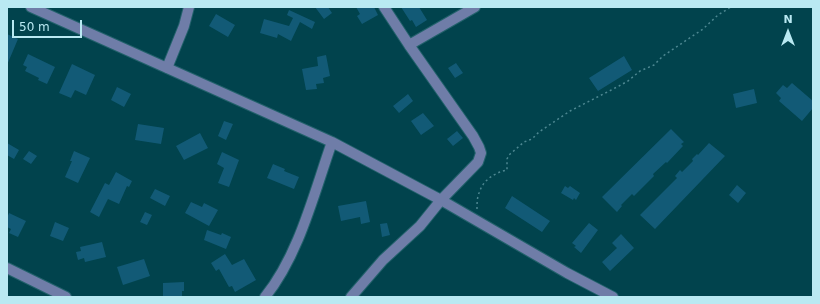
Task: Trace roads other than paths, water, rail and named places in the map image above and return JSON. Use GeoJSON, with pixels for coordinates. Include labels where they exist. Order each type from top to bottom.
{"type":"FeatureCollection","features":[{"type":"Feature","properties":{"kind":"street"},"geometry":{"type":"LineString","coordinates":[[31,7],[332,142],[441,200],[567,273],[613,297]]}},
{"type":"Feature","properties":{"kind":"street"},"geometry":{"type":"LineString","coordinates":[[166,68],[184,26],[189,7]]}},
{"type":"Feature","properties":{"kind":"street"},"geometry":{"type":"LineString","coordinates":[[351,297],[383,260],[420,226],[441,200],[478,162],[480,153],[480,149],[473,136],[384,7]]}},
{"type":"Feature","properties":{"kind":"street"},"geometry":{"type":"LineString","coordinates":[[409,45],[475,7]]}},
{"type":"Feature","properties":{"kind":"street"},"geometry":{"type":"LineString","coordinates":[[264,297],[276,283],[298,238],[332,142]]}},
{"type":"Feature","properties":{"kind":"street"},"geometry":{"type":"LineString","coordinates":[[7,268],[66,297]]}}]}
